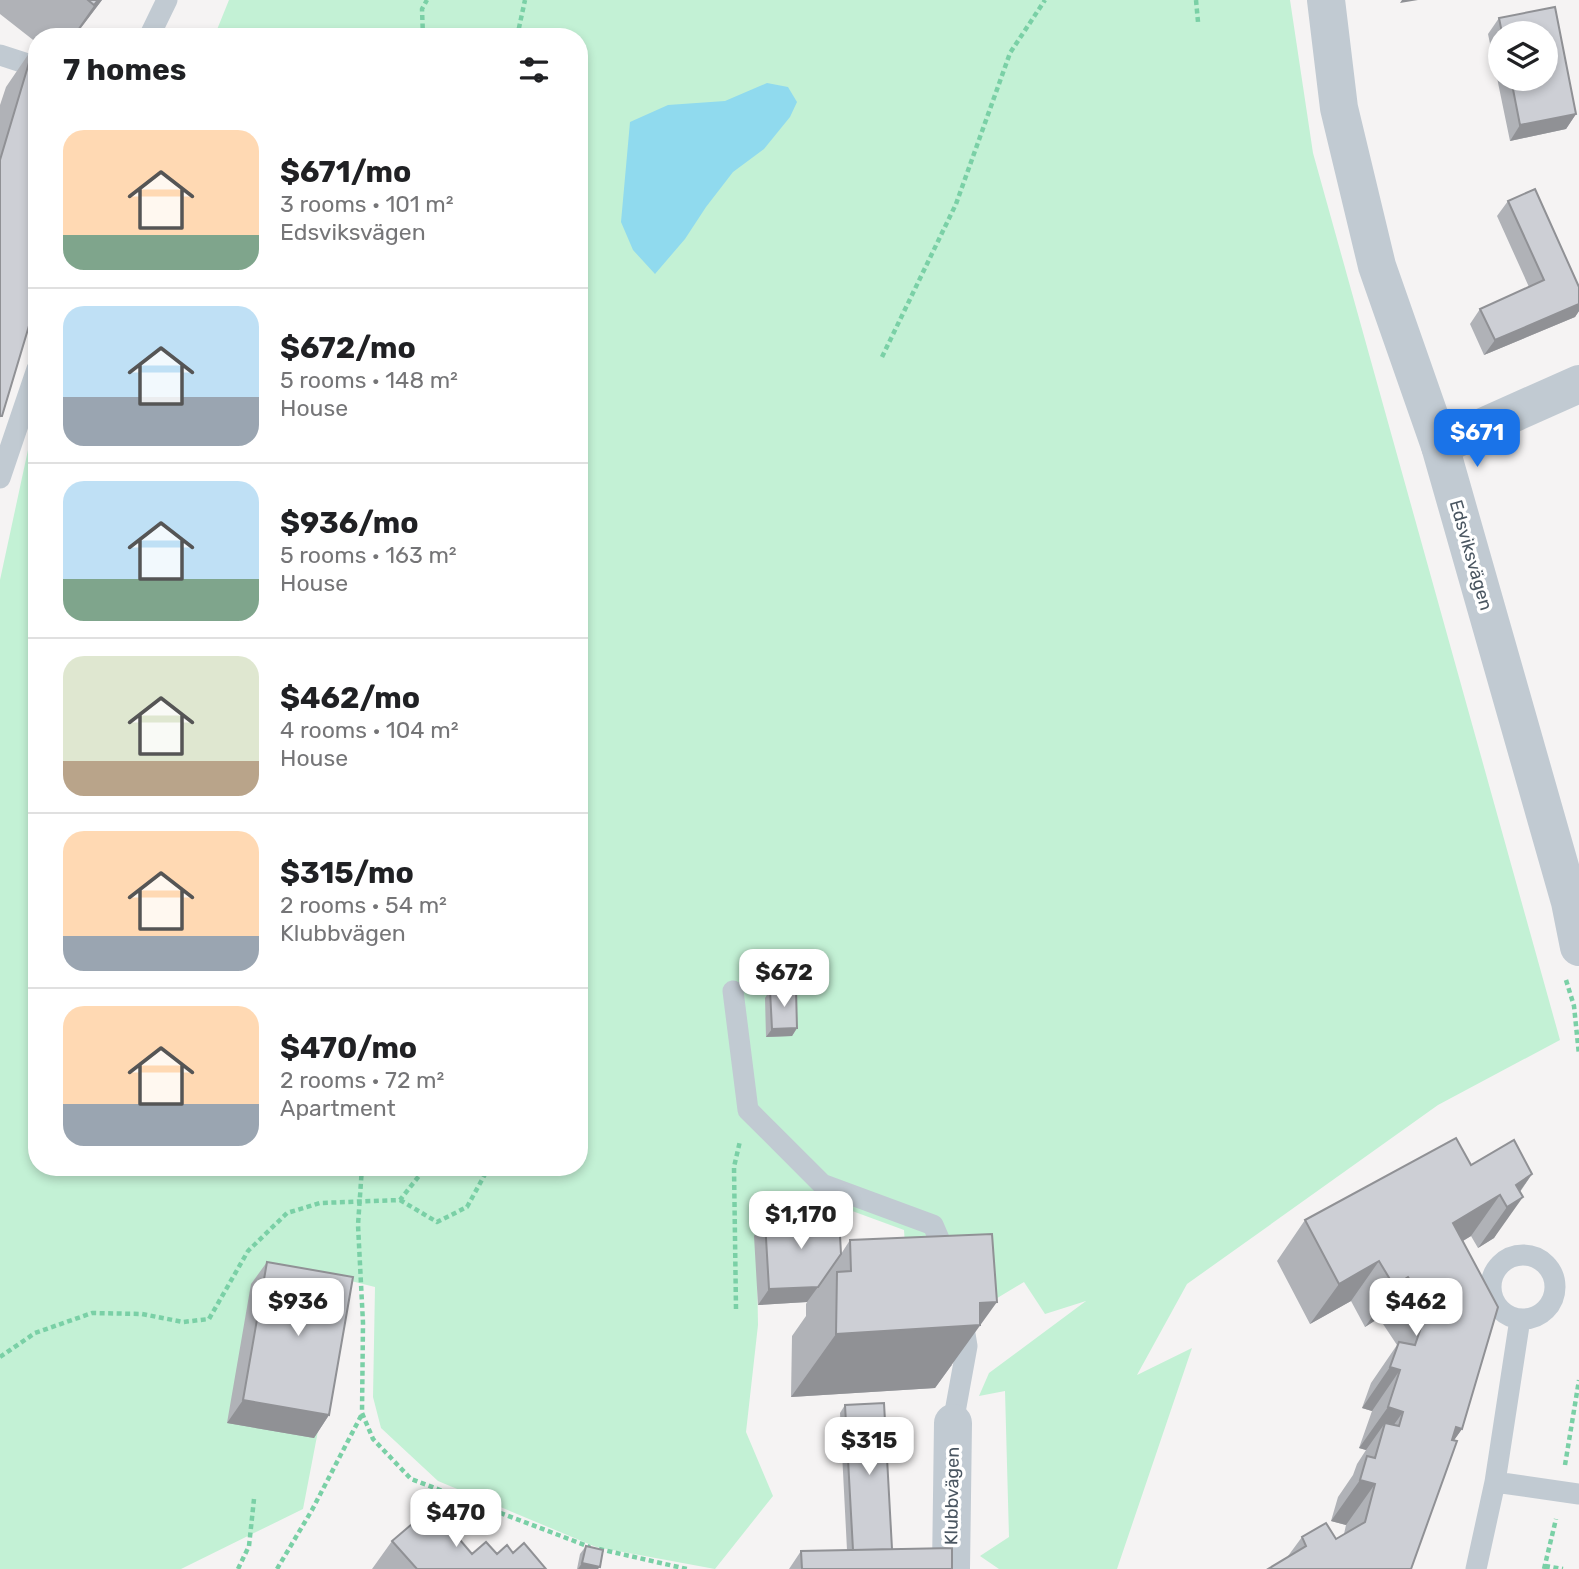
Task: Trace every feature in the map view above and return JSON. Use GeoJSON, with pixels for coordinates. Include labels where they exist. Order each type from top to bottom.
{"type":"FeatureCollection","features":[{"type":"Feature","properties":{"kind":"street","name":"Edsviksvägen"},"geometry":{"type":"LineString","coordinates":[[1326,0],[1339,108],[1377,266],[1440,446],[1575,901],[1579,947]]}},
{"type":"Feature","properties":{"kind":"street"},"geometry":{"type":"LineString","coordinates":[[1440,446],[1579,383]]}},
{"type":"Feature","properties":{"kind":"street","name":"Klubbvägen"},"geometry":{"type":"LineString","coordinates":[[951,1569],[953,1423]]}},
{"type":"Feature","properties":{"kind":"lane"},"geometry":{"type":"LineString","coordinates":[[153,28],[167,0]]}},
{"type":"Feature","properties":{"kind":"lane"},"geometry":{"type":"LineString","coordinates":[[0,55],[28,64]]}},
{"type":"Feature","properties":{"kind":"lane"},"geometry":{"type":"LineString","coordinates":[[0,478],[28,396]]}},
{"type":"Feature","properties":{"kind":"lane"},"geometry":{"type":"LineString","coordinates":[[733,991],[748,1110],[822,1184],[933,1225],[958,1287],[967,1346],[953,1423]]}},
{"type":"Feature","properties":{"kind":"lane"},"geometry":{"type":"LineString","coordinates":[[1476,1569],[1495,1482],[1520,1319]]}},
{"type":"Feature","properties":{"kind":"lane"},"geometry":{"type":"LineString","coordinates":[[1495,1482],[1579,1494]]}},
{"type":"Feature","properties":{"kind":"path"},"geometry":{"type":"LineString","coordinates":[[423,28],[422,9],[427,0]]}},
{"type":"Feature","properties":{"kind":"path"},"geometry":{"type":"LineString","coordinates":[[519,28],[525,0]]}},
{"type":"Feature","properties":{"kind":"path"},"geometry":{"type":"LineString","coordinates":[[882,357],[956,204],[1010,53],[1045,0]]}},
{"type":"Feature","properties":{"kind":"path"},"geometry":{"type":"LineString","coordinates":[[1196,0],[1198,22]]}},
{"type":"Feature","properties":{"kind":"path"},"geometry":{"type":"LineString","coordinates":[[736,1308],[734,1167],[748,1110]]}},
{"type":"Feature","properties":{"kind":"path"},"geometry":{"type":"LineString","coordinates":[[361,1176],[358,1225],[363,1323],[362,1413],[373,1439],[411,1479],[583,1546],[687,1569]]}},
{"type":"Feature","properties":{"kind":"path"},"geometry":{"type":"LineString","coordinates":[[400,1200],[419,1176]]}},
{"type":"Feature","properties":{"kind":"path"},"geometry":{"type":"LineString","coordinates":[[0,1357],[35,1334],[92,1313],[142,1314],[183,1322],[209,1319],[247,1251],[286,1213],[320,1203],[400,1200],[437,1222],[467,1207],[484,1176]]}},
{"type":"Feature","properties":{"kind":"path"},"geometry":{"type":"LineString","coordinates":[[277,1569],[312,1510],[362,1413]]}},
{"type":"Feature","properties":{"kind":"path"},"geometry":{"type":"LineString","coordinates":[[237,1569],[248,1546],[254,1499]]}},
{"type":"Feature","properties":{"kind":"path"},"geometry":{"type":"LineString","coordinates":[[1545,1566],[1563,1569]]}},
{"type":"Feature","properties":{"kind":"green space"},"geometry":{"type":"Polygon","coordinates":[[[229,0],[1290,0],[1313,153],[1560,1040],[1438,1105],[1187,1284],[1137,1375],[1192,1348],[1117,1569],[999,1569],[980,1556],[1009,1537],[1005,1391],[979,1396],[989,1373],[1086,1301],[1045,1314],[1024,1282],[994,1300],[906,1262],[904,1230],[844,1208],[756,1210],[758,1325],[746,1432],[773,1496],[715,1569],[596,1547],[438,1481],[381,1428],[373,1397],[375,1287],[347,1280],[303,1509],[181,1569],[0,1569],[0,580],[28,450],[28,1176],[588,1176],[588,28],[218,28],[229,0]]]}},
{"type":"Feature","properties":{"kind":"water"},"geometry":{"type":"Polygon","coordinates":[[[767,83],[788,87],[797,102],[790,117],[764,149],[733,172],[685,239],[655,274],[633,250],[621,222],[630,122],[668,105],[725,101],[767,83]]]}},
{"type":"Feature","properties":{"kind":"building"},"geometry":{"type":"Polygon","coordinates":[[[1555,7],[1558,21],[1500,21],[1499,18],[1555,7]]]}},
{"type":"Feature","properties":{"kind":"building"},"geometry":{"type":"Polygon","coordinates":[[[1558,22],[1576,114],[1520,125],[1513,91],[1558,91],[1558,22]]]}},
{"type":"Feature","properties":{"kind":"building"},"geometry":{"type":"Polygon","coordinates":[[[28,66],[28,329],[2,416],[0,416],[0,160],[28,66]]]}},
{"type":"Feature","properties":{"kind":"building"},"geometry":{"type":"Polygon","coordinates":[[[1535,189],[1579,287],[1579,304],[1495,340],[1480,309],[1544,280],[1508,201],[1535,189]]]}},
{"type":"Feature","properties":{"kind":"building"},"geometry":{"type":"Polygon","coordinates":[[[796,989],[797,1028],[772,1029],[770,990],[796,989]]]}},
{"type":"Feature","properties":{"kind":"building"},"geometry":{"type":"Polygon","coordinates":[[[1456,1138],[1471,1165],[1514,1140],[1532,1174],[1516,1185],[1523,1197],[1507,1207],[1500,1195],[1453,1223],[1498,1307],[1462,1429],[1456,1427],[1452,1440],[1457,1441],[1411,1569],[1268,1569],[1306,1546],[1302,1537],[1326,1523],[1336,1539],[1365,1522],[1375,1484],[1360,1480],[1367,1456],[1375,1458],[1385,1423],[1399,1426],[1403,1412],[1388,1407],[1400,1370],[1390,1367],[1399,1342],[1415,1345],[1428,1307],[1408,1277],[1394,1286],[1379,1261],[1339,1284],[1305,1220],[1456,1138]]]}},
{"type":"Feature","properties":{"kind":"building"},"geometry":{"type":"Polygon","coordinates":[[[839,1217],[841,1254],[818,1287],[769,1289],[765,1221],[839,1217]]]}},
{"type":"Feature","properties":{"kind":"building"},"geometry":{"type":"Polygon","coordinates":[[[992,1234],[997,1302],[980,1303],[980,1325],[836,1334],[837,1272],[851,1271],[850,1240],[992,1234]]]}},
{"type":"Feature","properties":{"kind":"building"},"geometry":{"type":"Polygon","coordinates":[[[267,1262],[353,1277],[329,1415],[243,1400],[267,1262]]]}},
{"type":"Feature","properties":{"kind":"building"},"geometry":{"type":"Polygon","coordinates":[[[884,1403],[892,1549],[853,1550],[845,1405],[884,1403]]]}},
{"type":"Feature","properties":{"kind":"building"},"geometry":{"type":"Polygon","coordinates":[[[432,1507],[472,1554],[486,1542],[497,1554],[507,1545],[513,1553],[524,1543],[546,1569],[417,1569],[392,1541],[432,1507]]]}},
{"type":"Feature","properties":{"kind":"building"},"geometry":{"type":"Polygon","coordinates":[[[586,1546],[603,1550],[600,1567],[582,1563],[586,1546]]]}},
{"type":"Feature","properties":{"kind":"building"},"geometry":{"type":"Polygon","coordinates":[[[952,1548],[952,1569],[802,1569],[801,1551],[952,1548]]]}}]}
